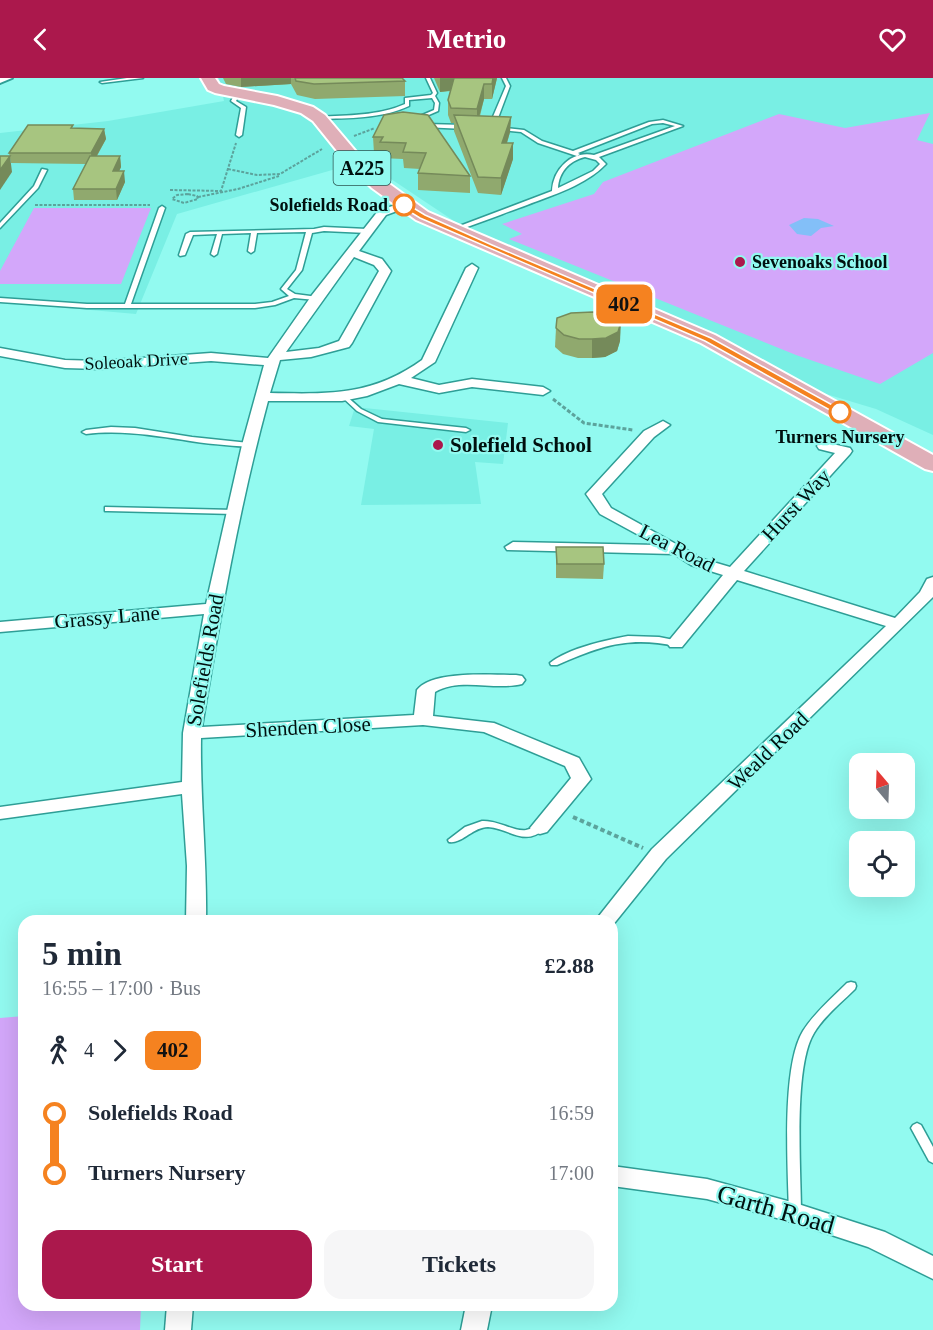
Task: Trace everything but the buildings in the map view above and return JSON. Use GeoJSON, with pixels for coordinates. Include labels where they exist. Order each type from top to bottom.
{"type":"FeatureCollection","features":[{"type":"Feature","properties":{"kind":"main road","name":"A225"},"geometry":{"type":"LineString","coordinates":[[208,78],[215,89],[294,105],[319,118],[358,165],[404,205],[452,230],[708,339],[933,464]]}},
{"type":"Feature","properties":{"kind":"street"},"geometry":{"type":"LineString","coordinates":[[0,79],[6,78]]}},
{"type":"Feature","properties":{"kind":"street","name":"Solefields Road"},"geometry":{"type":"LineString","coordinates":[[196,915],[197,866],[191,787],[192,733],[213,608],[234,512],[249,445],[274,359],[316,298],[381,213],[404,205]]}},
{"type":"Feature","properties":{"kind":"street","name":"Soleoak Drive"},"geometry":{"type":"LineString","coordinates":[[0,352],[65,364],[100,365],[211,357],[274,359],[318,352],[344,344],[385,271],[378,262],[352,252]]}},
{"type":"Feature","properties":{"kind":"street"},"geometry":{"type":"LineString","coordinates":[[263,397],[345,397],[420,369],[428,362],[472,268]]}},
{"type":"Feature","properties":{"kind":"street"},"geometry":{"type":"LineString","coordinates":[[398,379],[440,389],[472,383],[543,391]]}},
{"type":"Feature","properties":{"kind":"street","name":"Lea Road"},"geometry":{"type":"LineString","coordinates":[[656,429],[594,494],[606,512],[697,562],[732,575],[898,624]]}},
{"type":"Feature","properties":{"kind":"street","name":"Hurst Way"},"geometry":{"type":"LineString","coordinates":[[676,643],[732,575],[850,452],[824,446]]}},
{"type":"Feature","properties":{"kind":"street"},"geometry":{"type":"LineString","coordinates":[[513,547],[678,550]]}},
{"type":"Feature","properties":{"kind":"street","name":"Weald Road"},"geometry":{"type":"LineString","coordinates":[[610,915],[659,854],[898,624],[927,594],[933,582]]}},
{"type":"Feature","properties":{"kind":"street","name":"Grassy Lane"},"geometry":{"type":"LineString","coordinates":[[0,627],[213,608]]}},
{"type":"Feature","properties":{"kind":"street"},"geometry":{"type":"LineString","coordinates":[[423,720],[426,690],[430,687],[449,683],[516,680]]}},
{"type":"Feature","properties":{"kind":"street","name":"Shenden Close"},"geometry":{"type":"LineString","coordinates":[[192,733],[423,720],[488,727],[572,762],[581,779],[540,828]]}},
{"type":"Feature","properties":{"kind":"street"},"geometry":{"type":"LineString","coordinates":[[0,813],[191,787]]}},
{"type":"Feature","properties":{"kind":"street","name":"Garth Road"},"geometry":{"type":"LineString","coordinates":[[618,1177],[707,1189],[795,1214],[876,1239],[933,1268]]}},
{"type":"Feature","properties":{"kind":"street"},"geometry":{"type":"LineString","coordinates":[[178,1330],[180,1311]]}},
{"type":"Feature","properties":{"kind":"lane"},"geometry":{"type":"LineString","coordinates":[[102,82],[141,78]]}},
{"type":"Feature","properties":{"kind":"lane"},"geometry":{"type":"LineString","coordinates":[[378,127],[404,123],[436,111],[437,103],[433,96],[435,93],[428,78]]}},
{"type":"Feature","properties":{"kind":"lane"},"geometry":{"type":"LineString","coordinates":[[492,128],[508,87],[504,78]]}},
{"type":"Feature","properties":{"kind":"lane"},"geometry":{"type":"LineString","coordinates":[[237,94],[233,101],[244,107],[239,135]]}},
{"type":"Feature","properties":{"kind":"lane"},"geometry":{"type":"LineString","coordinates":[[319,118],[387,113],[404,108],[407,105],[407,99],[433,96]]}},
{"type":"Feature","properties":{"kind":"lane"},"geometry":{"type":"LineString","coordinates":[[481,128],[522,131],[540,142],[573,153],[582,156],[595,157],[680,126],[655,122],[573,153]]}},
{"type":"Feature","properties":{"kind":"lane"},"geometry":{"type":"LineString","coordinates":[[404,123],[470,127]]}},
{"type":"Feature","properties":{"kind":"lane"},"geometry":{"type":"LineString","coordinates":[[555,191],[558,173],[571,160],[582,156]]}},
{"type":"Feature","properties":{"kind":"lane"},"geometry":{"type":"LineString","coordinates":[[452,230],[555,191],[598,171],[603,164],[595,157]]}},
{"type":"Feature","properties":{"kind":"lane"},"geometry":{"type":"LineString","coordinates":[[0,226],[36,187],[44,170]]}},
{"type":"Feature","properties":{"kind":"lane"},"geometry":{"type":"LineString","coordinates":[[128,305],[162,208]]}},
{"type":"Feature","properties":{"kind":"lane"},"geometry":{"type":"LineString","coordinates":[[157,224],[167,223]]}},
{"type":"Feature","properties":{"kind":"lane"},"geometry":{"type":"LineString","coordinates":[[293,296],[284,290],[299,270],[307,234],[318,230]]}},
{"type":"Feature","properties":{"kind":"lane"},"geometry":{"type":"LineString","coordinates":[[182,255],[189,234],[199,232],[367,231]]}},
{"type":"Feature","properties":{"kind":"lane"},"geometry":{"type":"LineString","coordinates":[[214,254],[220,232]]}},
{"type":"Feature","properties":{"kind":"lane"},"geometry":{"type":"LineString","coordinates":[[251,250],[254,233]]}},
{"type":"Feature","properties":{"kind":"lane"},"geometry":{"type":"LineString","coordinates":[[0,300],[87,306],[255,306],[273,304],[293,296],[316,298]]}},
{"type":"Feature","properties":{"kind":"lane"},"geometry":{"type":"LineString","coordinates":[[345,397],[359,410],[380,420],[466,430]]}},
{"type":"Feature","properties":{"kind":"lane"},"geometry":{"type":"LineString","coordinates":[[86,432],[116,429],[144,430],[185,438],[249,445]]}},
{"type":"Feature","properties":{"kind":"lane"},"geometry":{"type":"LineString","coordinates":[[108,509],[234,512]]}},
{"type":"Feature","properties":{"kind":"lane"},"geometry":{"type":"LineString","coordinates":[[555,663],[618,639],[647,637],[676,643]]}},
{"type":"Feature","properties":{"kind":"lane"},"geometry":{"type":"LineString","coordinates":[[453,840],[477,826],[488,824],[525,834],[540,828]]}},
{"type":"Feature","properties":{"kind":"lane"},"geometry":{"type":"LineString","coordinates":[[795,1214],[795,1131],[800,1059],[806,1036],[851,986]]}},
{"type":"Feature","properties":{"kind":"lane"},"geometry":{"type":"LineString","coordinates":[[917,1128],[933,1158]]}},
{"type":"Feature","properties":{"kind":"path"},"geometry":{"type":"LineString","coordinates":[[353,136],[378,127]]}},
{"type":"Feature","properties":{"kind":"path"},"geometry":{"type":"LineString","coordinates":[[221,191],[239,135]]}},
{"type":"Feature","properties":{"kind":"path"},"geometry":{"type":"LineString","coordinates":[[174,202],[173,198],[177,195],[188,194],[198,197],[267,181],[285,173],[305,156],[322,149]]}},
{"type":"Feature","properties":{"kind":"path"},"geometry":{"type":"LineString","coordinates":[[228,169],[263,175],[285,173]]}},
{"type":"Feature","properties":{"kind":"path"},"geometry":{"type":"LineString","coordinates":[[177,195],[172,190],[221,191]]}},
{"type":"Feature","properties":{"kind":"path"},"geometry":{"type":"LineString","coordinates":[[169,203],[192,202],[198,197]]}},
{"type":"Feature","properties":{"kind":"path"},"geometry":{"type":"LineString","coordinates":[[27,206],[154,206]]}},
{"type":"Feature","properties":{"kind":"path"},"geometry":{"type":"LineString","coordinates":[[543,391],[584,423],[656,429]]}},
{"type":"Feature","properties":{"kind":"path"},"geometry":{"type":"LineString","coordinates":[[556,809],[659,854]]}},
{"type":"Feature","properties":{"kind":"shaded area","name":"Sevenoaks School"},"geometry":{"type":"Polygon","coordinates":[[[219,78],[933,78],[933,435],[876,409],[816,391],[714,337],[457,223],[364,161],[177,214],[136,314],[0,302],[0,133],[108,121],[224,101],[219,78]]]}},
{"type":"Feature","properties":{"kind":"shaded area"},"geometry":{"type":"Polygon","coordinates":[[[930,113],[917,140],[933,144],[933,353],[880,384],[796,355],[509,239],[522,234],[502,224],[594,194],[603,182],[779,114],[845,128],[930,113]]]}},
{"type":"Feature","properties":{"kind":"shaded area"},"geometry":{"type":"Polygon","coordinates":[[[34,208],[151,208],[121,284],[0,284],[0,271],[34,208]]]}},
{"type":"Feature","properties":{"kind":"shaded area","name":"Solefield School"},"geometry":{"type":"Polygon","coordinates":[[[355,407],[508,423],[503,464],[475,462],[481,504],[361,505],[374,429],[349,426],[355,407]]]}},
{"type":"Feature","properties":{"kind":"shaded area"},"geometry":{"type":"Polygon","coordinates":[[[18,1016],[18,1311],[141,1311],[140,1330],[0,1330],[0,1018],[18,1016]]]}},
{"type":"Feature","properties":{"kind":"water"},"geometry":{"type":"Polygon","coordinates":[[[804,218],[818,219],[834,226],[821,228],[811,236],[797,234],[789,225],[804,218]]]}},
{"type":"Feature","properties":{"kind":"bus line","name":"402"},"geometry":{"type":"LineString","coordinates":[[404,205],[422,216],[489,247],[708,339],[840,412]]}},
{"type":"Feature","properties":{"kind":"place","name":"Solefields Road"},"geometry":{"type":"Point","coordinates":[404,205]}},
{"type":"Feature","properties":{"kind":"place","name":"Sevenoaks School"},"geometry":{"type":"Point","coordinates":[740,262]}},
{"type":"Feature","properties":{"kind":"place","name":"Turners Nursery"},"geometry":{"type":"Point","coordinates":[840,412]}},
{"type":"Feature","properties":{"kind":"place","name":"Solefield School"},"geometry":{"type":"Point","coordinates":[438,445]}}]}
